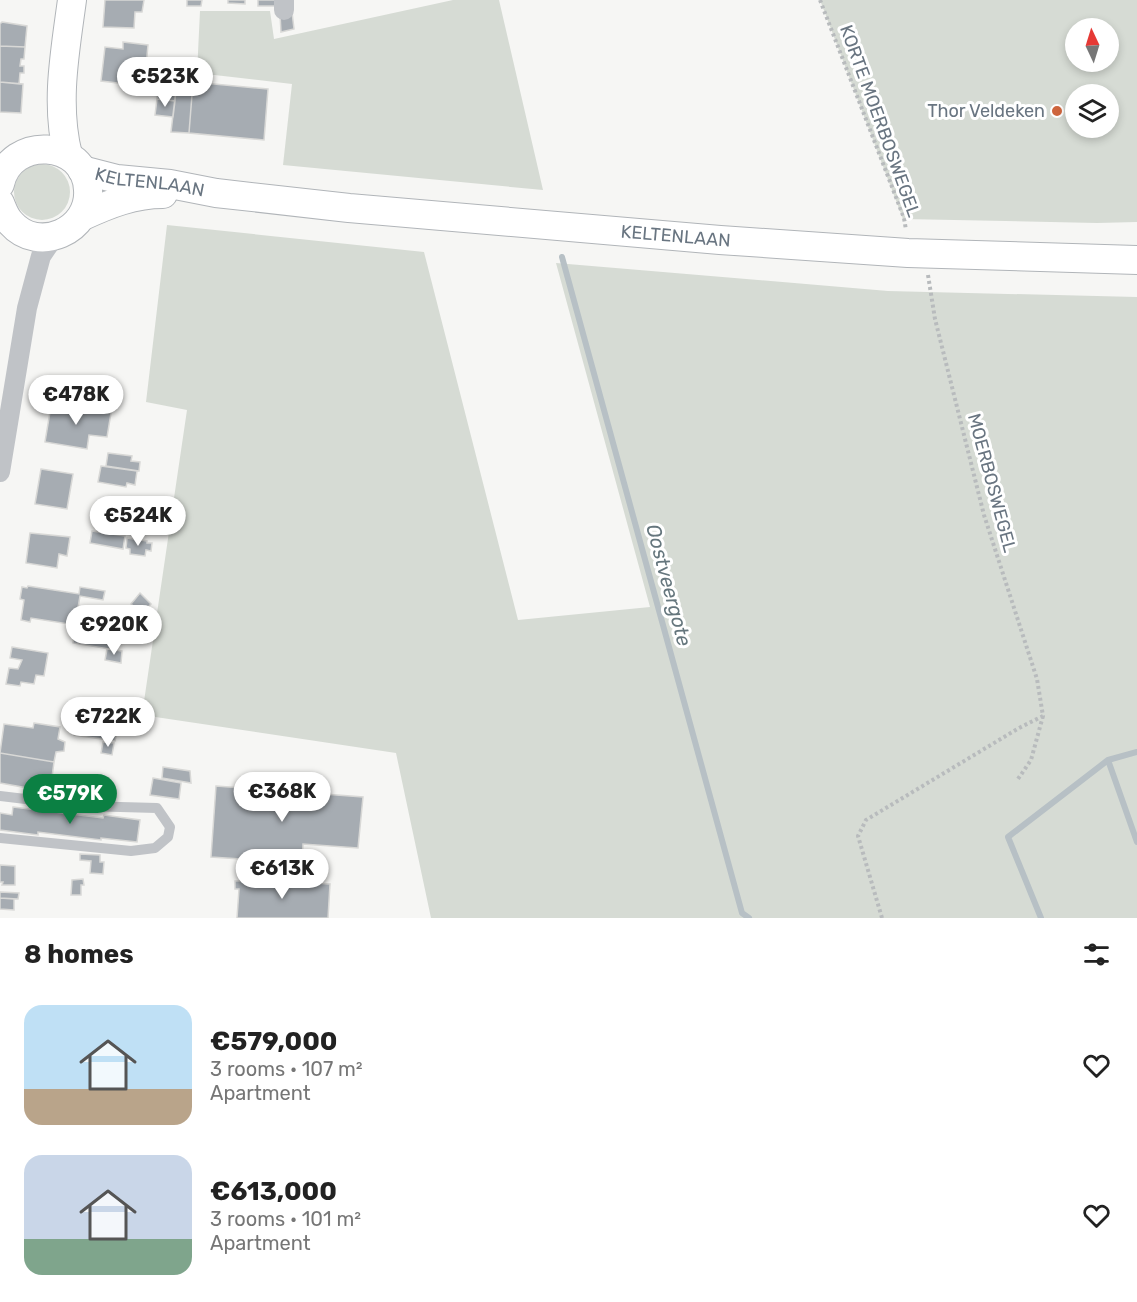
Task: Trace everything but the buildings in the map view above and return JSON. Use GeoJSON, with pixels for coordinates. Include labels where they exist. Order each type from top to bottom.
{"type":"FeatureCollection","features":[{"type":"Feature","properties":{"kind":"main road"},"geometry":{"type":"LineString","coordinates":[[72,0],[63,72],[61,115],[75,163]]}},
{"type":"Feature","properties":{"kind":"main road"},"geometry":{"type":"LineString","coordinates":[[0,184],[5,171],[16,156],[48,123],[63,72]]}},
{"type":"Feature","properties":{"kind":"main road","name":"KELTENLAAN"},"geometry":{"type":"LineString","coordinates":[[16,156],[47,148],[75,163],[117,178],[170,184],[216,193],[350,208],[720,240],[916,253],[1137,260]]}},
{"type":"Feature","properties":{"kind":"main road","name":"KELTENLAAN"},"geometry":{"type":"LineString","coordinates":[[54,237],[70,228],[82,216],[87,206],[88,190],[75,163]]}},
{"type":"Feature","properties":{"kind":"main road","name":"KELTENLAAN"},"geometry":{"type":"LineString","coordinates":[[82,216],[136,196],[216,193]]}},
{"type":"Feature","properties":{"kind":"main road"},"geometry":{"type":"LineString","coordinates":[[0,203],[5,216],[16,228],[31,236],[54,237]]}},
{"type":"Feature","properties":{"kind":"street"},"geometry":{"type":"LineString","coordinates":[[16,228],[28,260],[27,308]]}},
{"type":"Feature","properties":{"kind":"street"},"geometry":{"type":"LineString","coordinates":[[0,472],[4,423],[27,308],[41,256],[54,237]]}},
{"type":"Feature","properties":{"kind":"lane"},"geometry":{"type":"LineString","coordinates":[[0,796],[84,806],[157,808],[170,827],[168,837],[155,848],[131,851],[0,838]]}},
{"type":"Feature","properties":{"kind":"path","name":"KORTE MOERBOSWEGEL"},"geometry":{"type":"LineString","coordinates":[[820,0],[916,253]]}},
{"type":"Feature","properties":{"kind":"path","name":"MOERBOSWEGEL"},"geometry":{"type":"LineString","coordinates":[[916,253],[981,504],[1037,679],[1043,716]]}},
{"type":"Feature","properties":{"kind":"path"},"geometry":{"type":"LineString","coordinates":[[1018,779],[1031,759],[1043,716]]}},
{"type":"Feature","properties":{"kind":"path"},"geometry":{"type":"LineString","coordinates":[[882,918],[858,836],[866,820],[1019,728],[1043,716]]}},
{"type":"Feature","properties":{"kind":"shaded area"},"geometry":{"type":"Polygon","coordinates":[[[453,0],[499,0],[543,190],[283,165],[292,84],[197,73],[200,11],[270,11],[274,39],[453,0]]]}},
{"type":"Feature","properties":{"kind":"shaded area"},"geometry":{"type":"Polygon","coordinates":[[[820,0],[1137,0],[1137,222],[903,219],[820,0]]]}},
{"type":"Feature","properties":{"kind":"shaded area"},"geometry":{"type":"Polygon","coordinates":[[[36,164],[48,164],[58,168],[66,176],[70,192],[66,208],[58,216],[48,220],[36,220],[26,216],[18,208],[14,198],[14,186],[18,176],[26,168],[36,164]]]}},
{"type":"Feature","properties":{"kind":"shaded area"},"geometry":{"type":"Polygon","coordinates":[[[167,225],[424,252],[518,620],[650,607],[556,263],[888,291],[1137,297],[1137,918],[431,918],[396,753],[142,715],[187,410],[146,402],[167,225]]]}},
{"type":"Feature","properties":{"kind":"waterway","name":"Oostveergote"},"geometry":{"type":"LineString","coordinates":[[562,257],[742,913],[749,918]]}},
{"type":"Feature","properties":{"kind":"waterway"},"geometry":{"type":"LineString","coordinates":[[1137,752],[1108,760],[1137,842]]}},
{"type":"Feature","properties":{"kind":"waterway"},"geometry":{"type":"LineString","coordinates":[[1041,918],[1008,837],[1108,760]]}},
{"type":"Feature","properties":{"kind":"place","name":"Thor Veldeken"},"geometry":{"type":"Point","coordinates":[1057,111]}}]}
